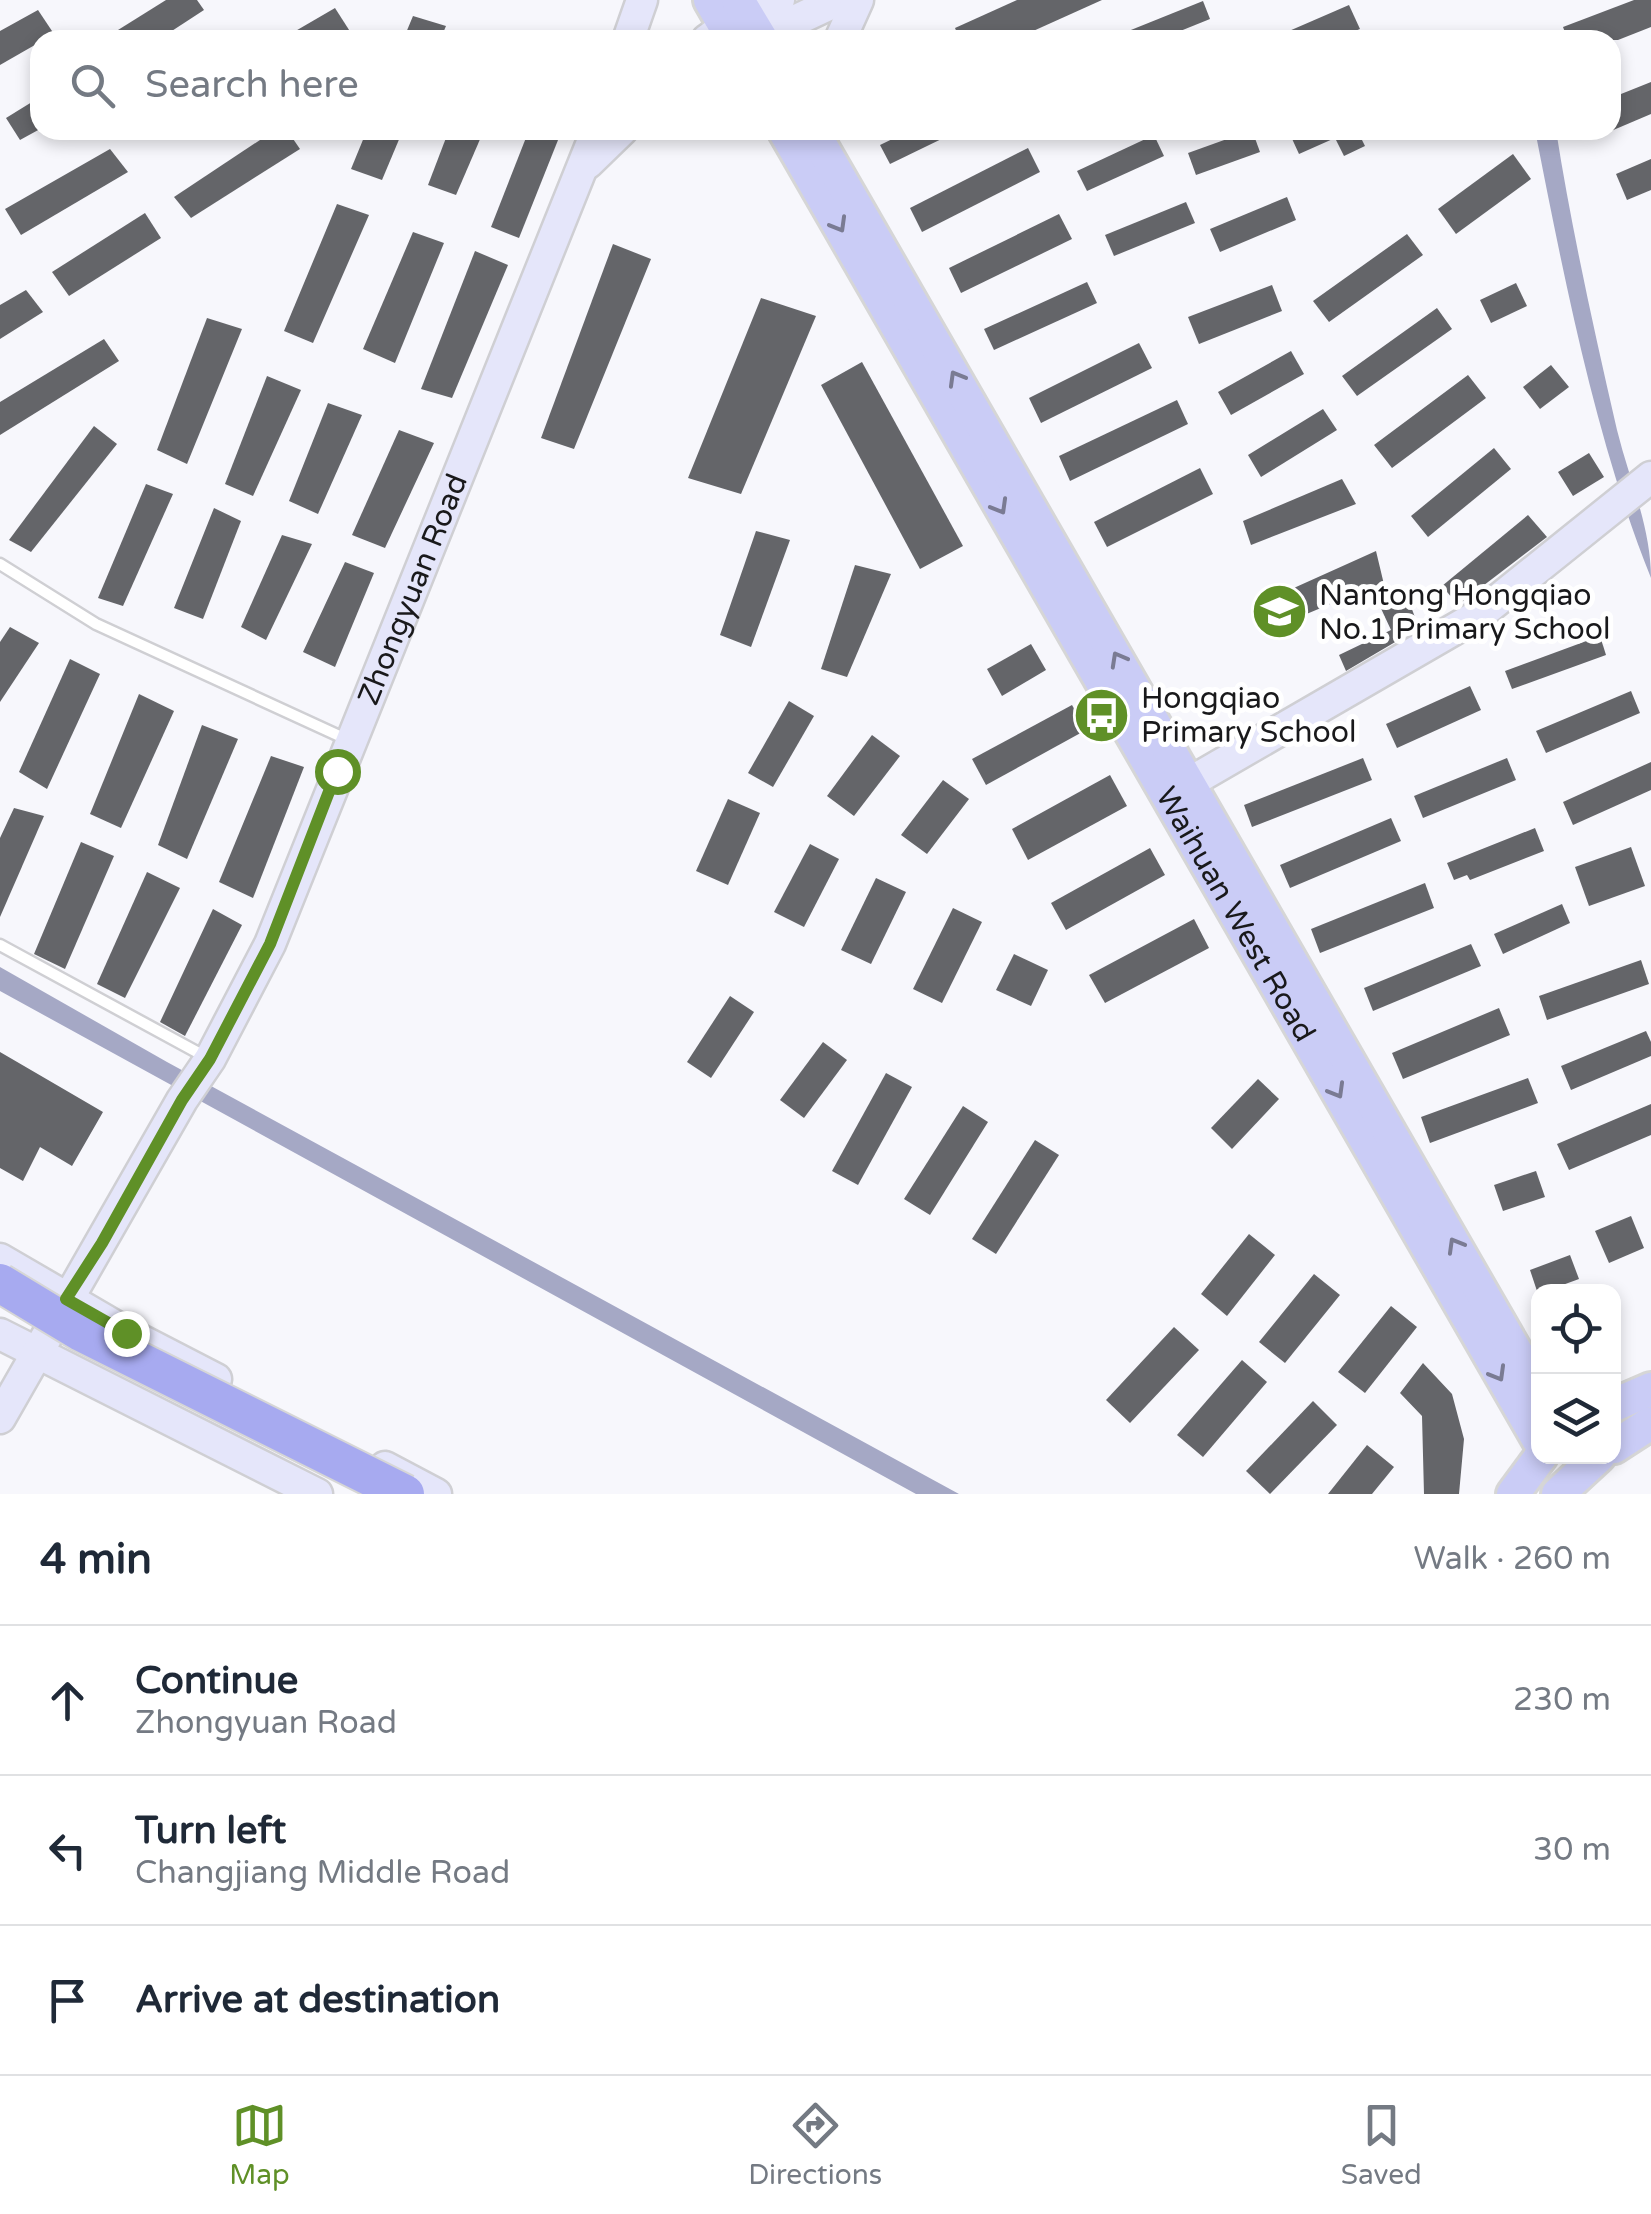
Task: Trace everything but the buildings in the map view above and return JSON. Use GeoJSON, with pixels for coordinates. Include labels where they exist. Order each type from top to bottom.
{"type":"FeatureCollection","features":[{"type":"Feature","properties":{"kind":"highway"},"geometry":{"type":"LineString","coordinates":[[0,1283],[82,1332],[406,1494]]}},
{"type":"Feature","properties":{"kind":"highway"},"geometry":{"type":"LineString","coordinates":[[0,1309],[72,1352],[358,1494]]}},
{"type":"Feature","properties":{"kind":"main road","name":"Waihuan West Road"},"geometry":{"type":"LineString","coordinates":[[793,140],[1112,703],[1178,789],[1531,1378]]}},
{"type":"Feature","properties":{"kind":"main road","name":"Waihuan West Road"},"geometry":{"type":"LineString","coordinates":[[828,144],[1531,1427]]}},
{"type":"Feature","properties":{"kind":"main road"},"geometry":{"type":"LineString","coordinates":[[1621,1401],[1651,1389]]}},
{"type":"Feature","properties":{"kind":"main road"},"geometry":{"type":"LineString","coordinates":[[1581,1465],[1651,1423]]}},
{"type":"Feature","properties":{"kind":"main road"},"geometry":{"type":"LineString","coordinates":[[1513,1494],[1535,1464]]}},
{"type":"Feature","properties":{"kind":"street"},"geometry":{"type":"LineString","coordinates":[[632,30],[642,0]]}},
{"type":"Feature","properties":{"kind":"street"},"geometry":{"type":"LineString","coordinates":[[737,26],[779,0]]}},
{"type":"Feature","properties":{"kind":"street"},"geometry":{"type":"LineString","coordinates":[[737,26],[839,0]]}},
{"type":"Feature","properties":{"kind":"street"},"geometry":{"type":"LineString","coordinates":[[844,30],[858,0]]}},
{"type":"Feature","properties":{"kind":"street","name":"Zhongyuan Road"},"geometry":{"type":"LineString","coordinates":[[0,1418],[205,1065],[270,944],[579,173],[610,140]]}},
{"type":"Feature","properties":{"kind":"street"},"geometry":{"type":"LineString","coordinates":[[1178,789],[1479,615],[1644,483]]}},
{"type":"Feature","properties":{"kind":"street"},"geometry":{"type":"LineString","coordinates":[[0,1260],[66,1299],[436,1494]]}},
{"type":"Feature","properties":{"kind":"street"},"geometry":{"type":"LineString","coordinates":[[0,1334],[317,1494]]}},
{"type":"Feature","properties":{"kind":"lane"},"geometry":{"type":"LineString","coordinates":[[0,564],[96,624],[352,741]]}},
{"type":"Feature","properties":{"kind":"lane"},"geometry":{"type":"LineString","coordinates":[[0,945],[205,1065]]}},
{"type":"Feature","properties":{"kind":"water"},"geometry":{"type":"Polygon","coordinates":[[[1537,140],[1558,140],[1600,355],[1647,540],[1651,578],[1613,470],[1570,300],[1537,140]]]}},
{"type":"Feature","properties":{"kind":"water"},"geometry":{"type":"Polygon","coordinates":[[[0,967],[959,1494],[916,1494],[0,991],[0,967]]]}},
{"type":"Feature","properties":{"kind":"place","name":"Nantong Hongqiao No.1 Primary School"},"geometry":{"type":"Point","coordinates":[1280,612]}},
{"type":"Feature","properties":{"kind":"place","name":"Hongqiao Primary School"},"geometry":{"type":"Point","coordinates":[1102,715]}},
{"type":"Feature","properties":{"kind":"route"},"geometry":{"type":"LineString","coordinates":[[126,1333],[66,1299],[210,1059],[270,944],[337,771]]}}]}
